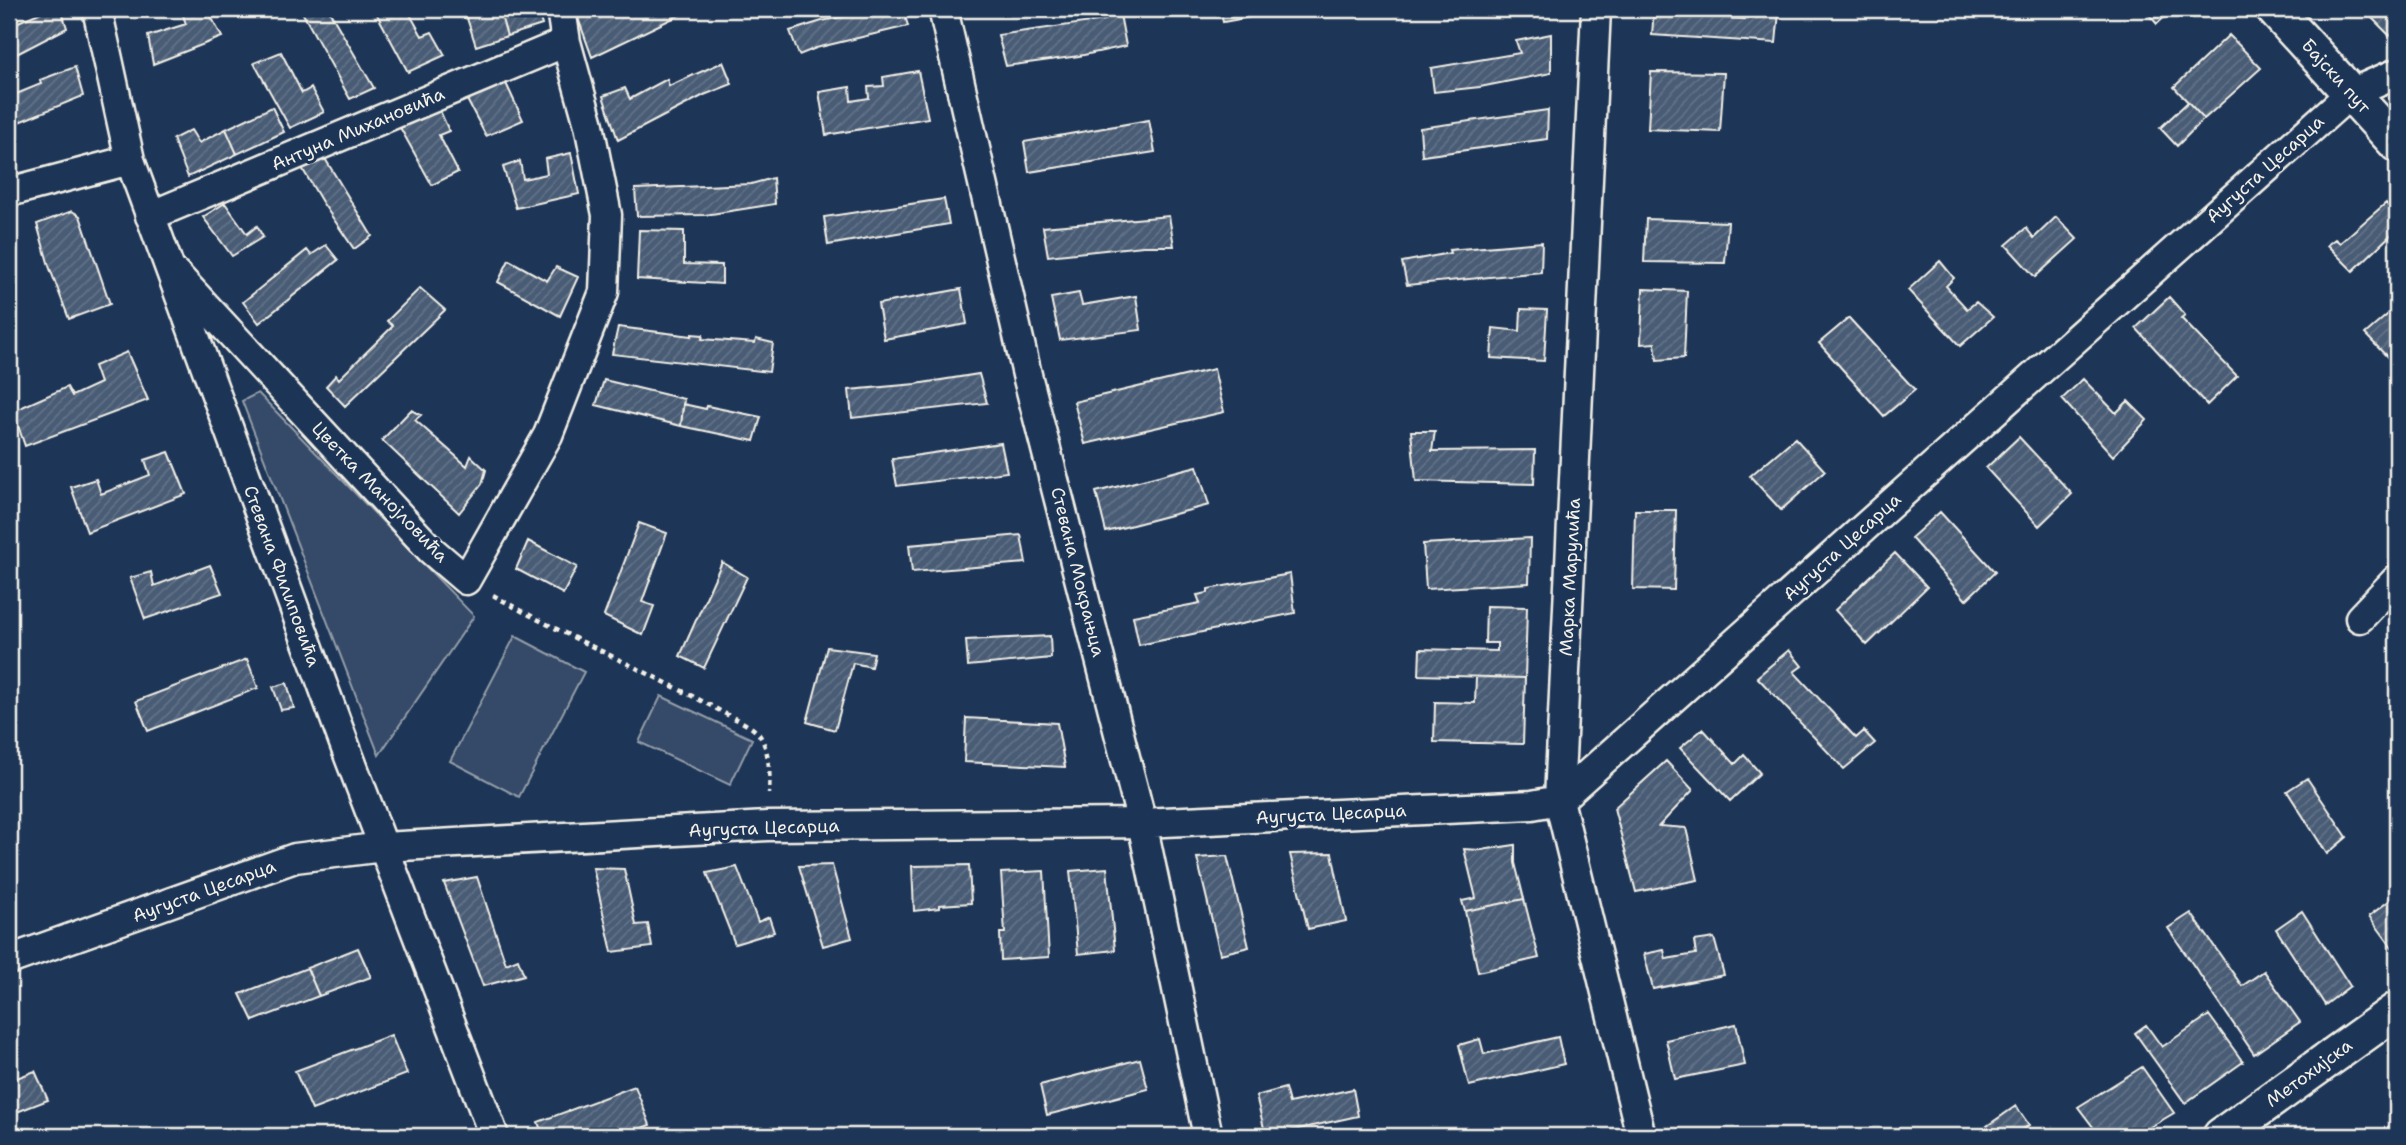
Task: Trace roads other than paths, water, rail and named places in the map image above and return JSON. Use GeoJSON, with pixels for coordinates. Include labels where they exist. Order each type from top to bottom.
{"type":"FeatureCollection","features":[{"type":"Feature","properties":{"kind":"street","name":"Стевана Филиповића"},"geometry":{"type":"LineString","coordinates":[[97,9],[130,160],[383,847],[494,1136]]}},
{"type":"Feature","properties":{"kind":"street","name":"Цветка Манојловића"},"geometry":{"type":"LineString","coordinates":[[167,265],[432,550],[466,580],[548,435],[604,292],[607,215],[589,125],[566,42],[561,9]]}},
{"type":"Feature","properties":{"kind":"street","name":"Стевана Мокрањца"},"geometry":{"type":"LineString","coordinates":[[943,9],[1028,379],[1142,823],[1208,1136]]}},
{"type":"Feature","properties":{"kind":"street","name":"Марка Марулића"},"geometry":{"type":"LineString","coordinates":[[1596,9],[1559,800],[1641,1136]]}},
{"type":"Feature","properties":{"kind":"street","name":"Бајски пут"},"geometry":{"type":"LineString","coordinates":[[2274,9],[2397,144]]}},
{"type":"Feature","properties":{"kind":"street","name":"Антуна Михановића"},"geometry":{"type":"LineString","coordinates":[[150,216],[566,42]]}},
{"type":"Feature","properties":{"kind":"street","name":"Аугуста Цесарца"},"geometry":{"type":"LineString","coordinates":[[9,960],[295,858],[383,847],[767,826],[1142,823],[1532,805],[1559,800],[2351,93],[2397,73]]}},
{"type":"Feature","properties":{"kind":"street"},"geometry":{"type":"LineString","coordinates":[[9,192],[130,160]]}},
{"type":"Feature","properties":{"kind":"street"},"geometry":{"type":"LineString","coordinates":[[2360,618],[2397,579]]}},
{"type":"Feature","properties":{"kind":"street","name":"Метохијска"},"geometry":{"type":"LineString","coordinates":[[2221,1136],[2397,1010]]}}]}
